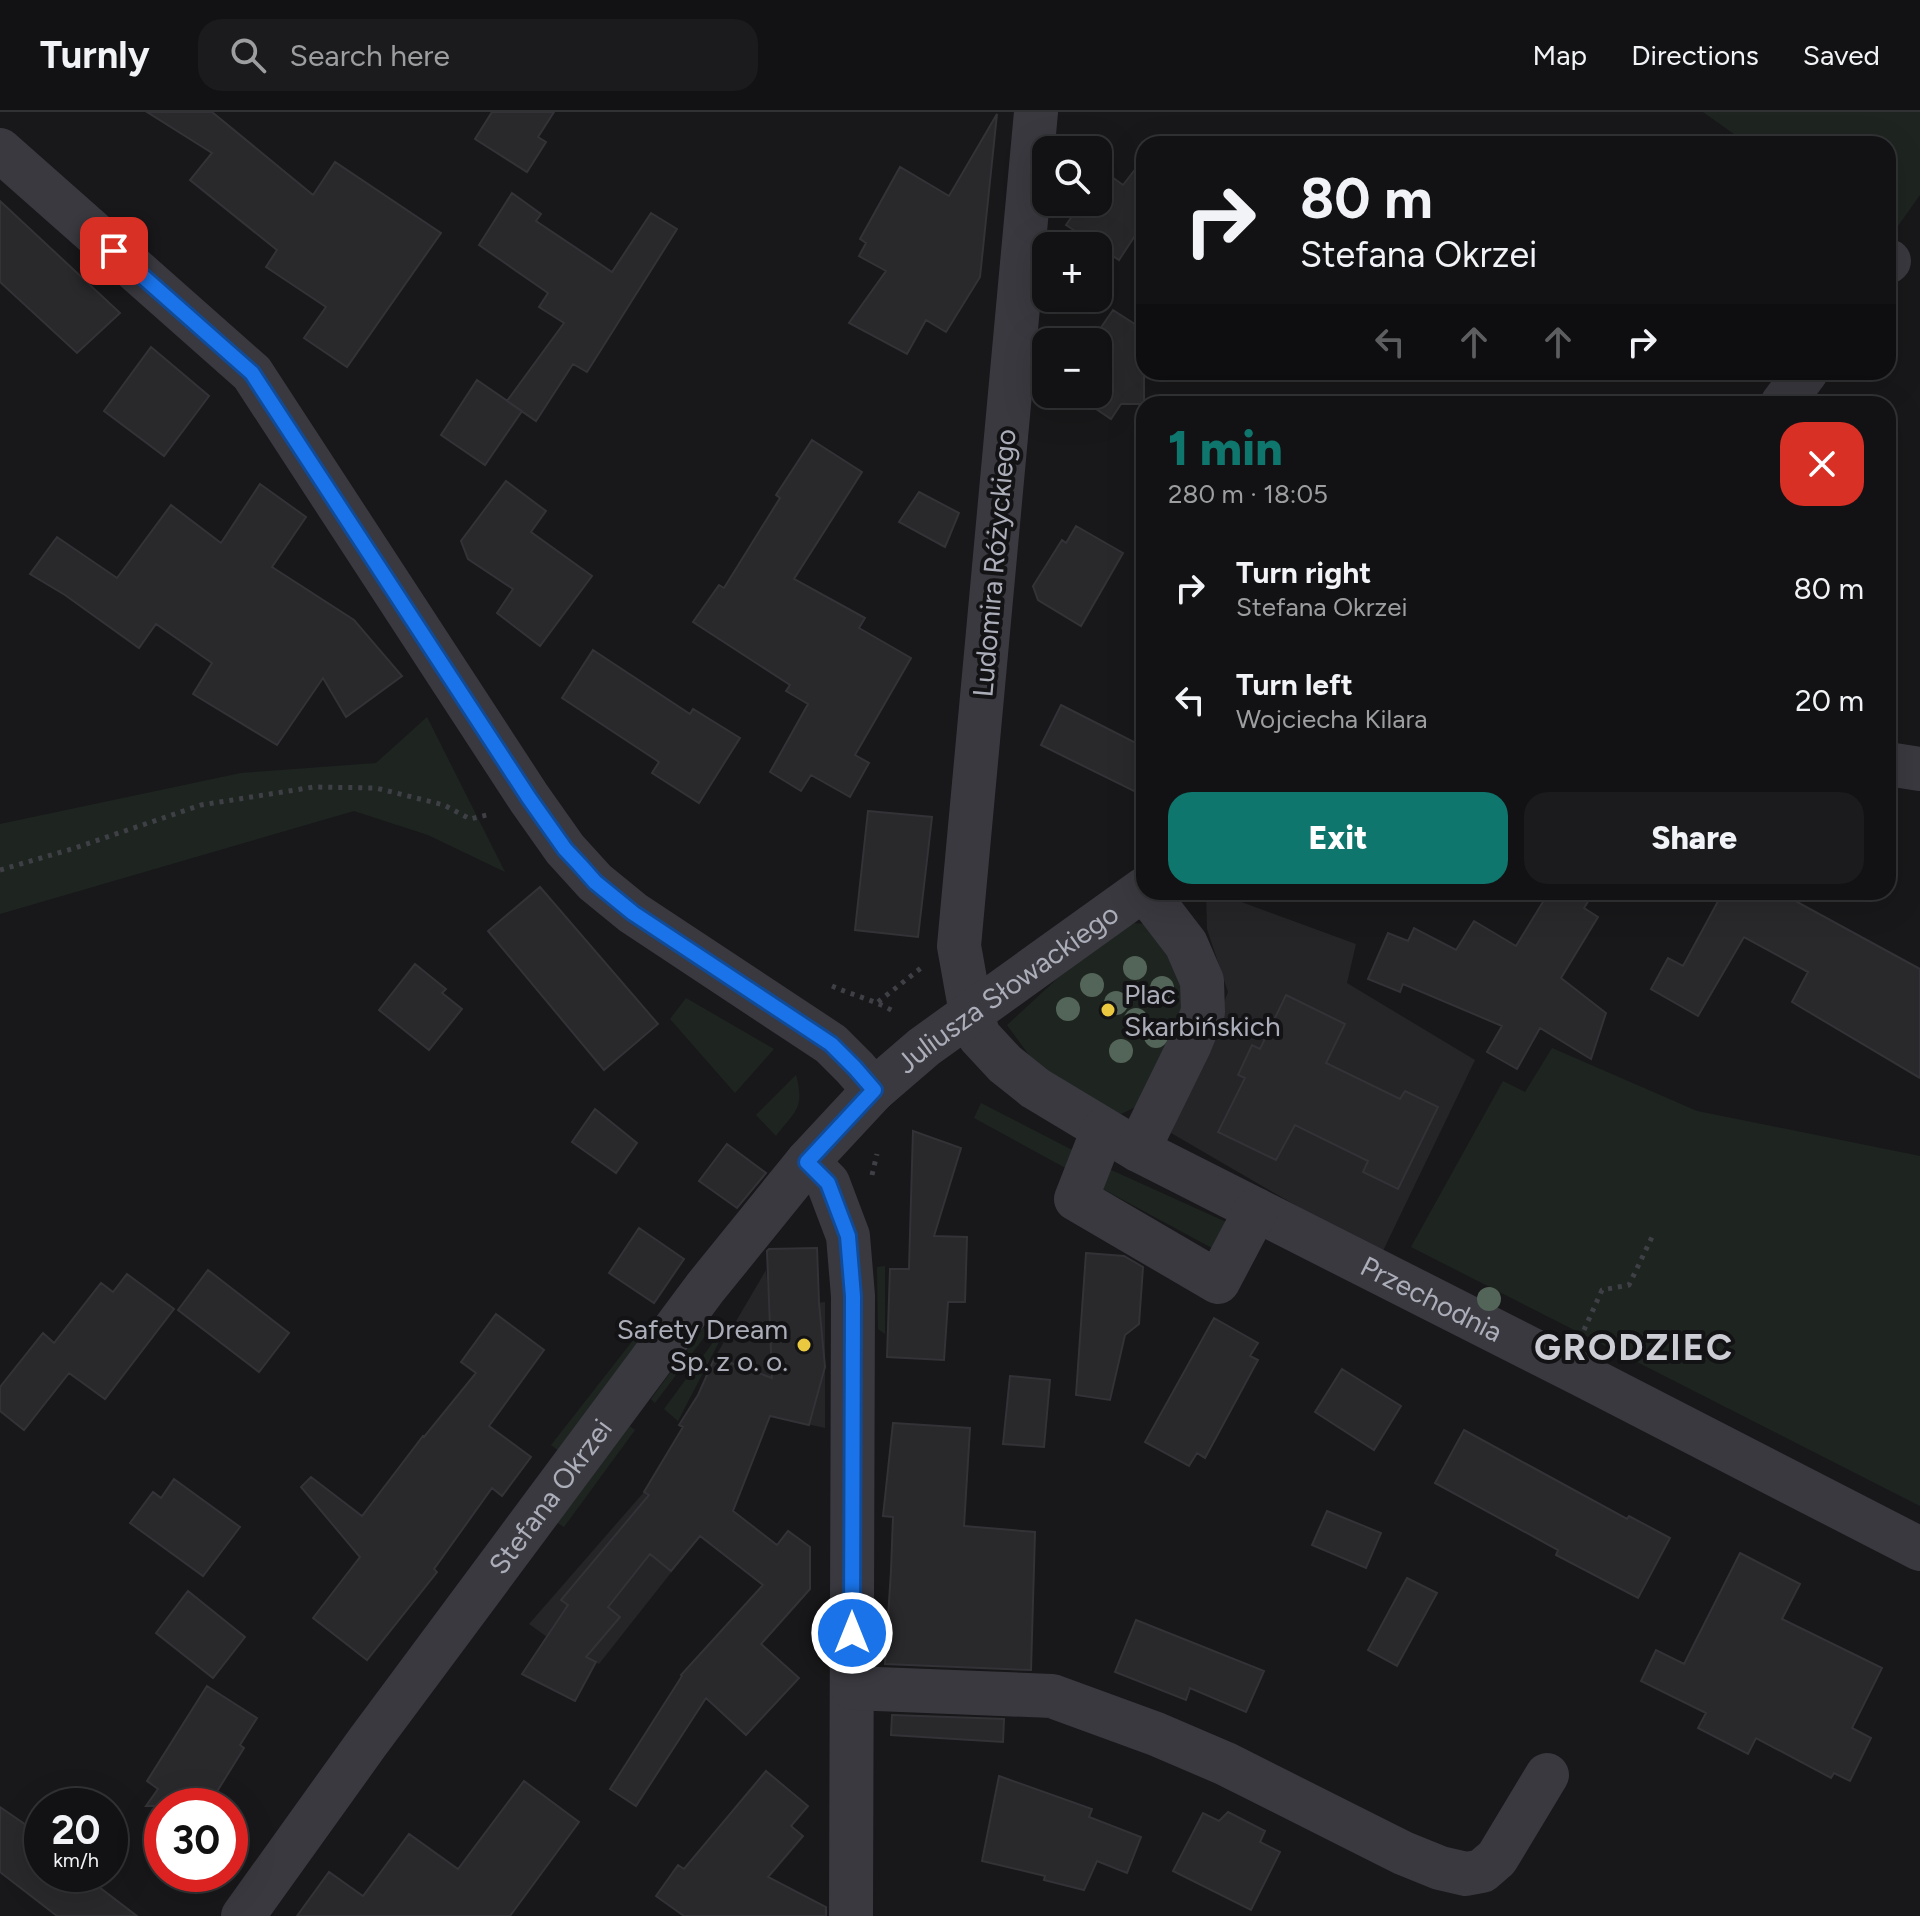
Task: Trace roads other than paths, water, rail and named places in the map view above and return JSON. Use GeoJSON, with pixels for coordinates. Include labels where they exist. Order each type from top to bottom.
{"type":"FeatureCollection","features":[{"type":"Feature","properties":{"kind":"street","name":"Ludomira Różyckiego"},"geometry":{"type":"LineString","coordinates":[[971,1013],[959,946],[1036,112]]}},
{"type":"Feature","properties":{"kind":"street"},"geometry":{"type":"LineString","coordinates":[[0,150],[252,373],[529,798],[565,849],[595,882],[633,913],[831,1044],[874,1090]]}},
{"type":"Feature","properties":{"kind":"street"},"geometry":{"type":"LineString","coordinates":[[1896,765],[1920,769]]}},
{"type":"Feature","properties":{"kind":"street","name":"Juliusza Słowackiego"},"geometry":{"type":"LineString","coordinates":[[874,1090],[924,1047],[1136,896]]}},
{"type":"Feature","properties":{"kind":"street"},"geometry":{"type":"LineString","coordinates":[[1152,900],[1186,944],[1202,981],[1203,1012],[1190,1044],[1076,1199],[1218,1282],[1256,1210]]}},
{"type":"Feature","properties":{"kind":"street","name":"Przechodnia"},"geometry":{"type":"LineString","coordinates":[[971,1013],[979,1036],[1005,1064],[1035,1088],[1120,1140],[1920,1549]]}},
{"type":"Feature","properties":{"kind":"street","name":"Stefana Okrzei"},"geometry":{"type":"LineString","coordinates":[[243,1916],[367,1743],[705,1288],[807,1162],[874,1090]]}},
{"type":"Feature","properties":{"kind":"street"},"geometry":{"type":"LineString","coordinates":[[807,1162],[828,1183],[848,1236],[853,1296],[851,1916]]}},
{"type":"Feature","properties":{"kind":"street"},"geometry":{"type":"LineString","coordinates":[[852,1688],[1052,1696],[1156,1734],[1226,1764],[1403,1853],[1440,1868],[1466,1874],[1482,1871],[1497,1858],[1547,1775]]}},
{"type":"Feature","properties":{"kind":"place","name":"Plac Skarbińskich"},"geometry":{"type":"Point","coordinates":[1108,1010]}},
{"type":"Feature","properties":{"kind":"place","name":"Safety Dream Sp. z o. o."},"geometry":{"type":"Point","coordinates":[804,1345]}},
{"type":"Feature","properties":{"kind":"district","name":"GRODZIEC"},"geometry":{"type":"Point","coordinates":[1634,1347]}}]}
